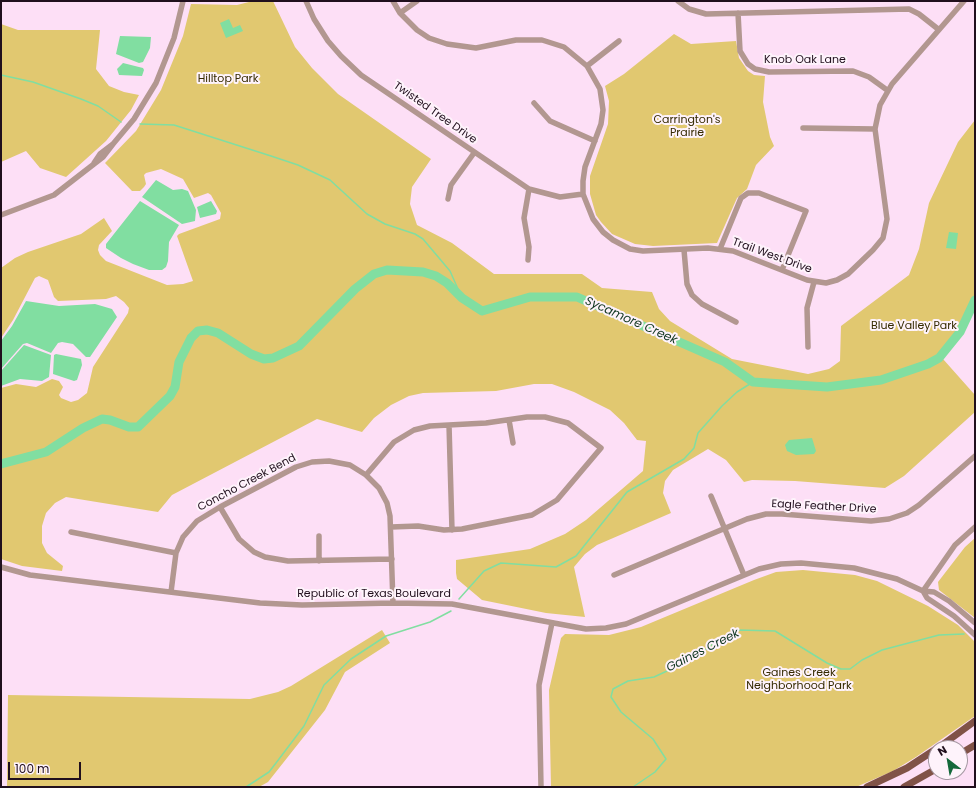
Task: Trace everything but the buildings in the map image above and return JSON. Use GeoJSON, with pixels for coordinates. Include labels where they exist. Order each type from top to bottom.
{"type":"FeatureCollection","features":[{"type":"Feature","properties":{"kind":"main road"},"geometry":{"type":"LineString","coordinates":[[950,740],[975,722]]}},
{"type":"Feature","properties":{"kind":"main road"},"geometry":{"type":"LineString","coordinates":[[867,787],[907,768],[928,755]]}},
{"type":"Feature","properties":{"kind":"main road"},"geometry":{"type":"LineString","coordinates":[[904,787],[928,774]]}},
{"type":"Feature","properties":{"kind":"street"},"geometry":{"type":"LineString","coordinates":[[1,214],[54,195],[106,155],[113,144],[134,119],[156,83],[174,38],[183,1]]}},
{"type":"Feature","properties":{"kind":"street","name":"Twisted Tree Drive"},"geometry":{"type":"LineString","coordinates":[[306,1],[326,38],[340,56],[355,70],[529,189],[560,196],[583,194]]}},
{"type":"Feature","properties":{"kind":"street","name":"Trail West Drive"},"geometry":{"type":"LineString","coordinates":[[393,1],[400,12],[422,33],[447,44],[476,48],[516,40],[542,40],[564,47],[587,66],[598,83],[602,104],[601,124],[584,174],[583,194],[589,212],[598,227],[618,244],[644,251],[720,249],[747,255],[814,282],[834,281],[848,274],[878,245],[886,229],[886,208],[876,150],[875,129],[879,109],[887,90],[964,1]]}},
{"type":"Feature","properties":{"kind":"street"},"geometry":{"type":"LineString","coordinates":[[400,12],[417,1]]}},
{"type":"Feature","properties":{"kind":"street"},"geometry":{"type":"LineString","coordinates":[[678,1],[689,9],[702,14],[905,9],[919,14],[938,30]]}},
{"type":"Feature","properties":{"kind":"street","name":"Knob Oak Lane"},"geometry":{"type":"LineString","coordinates":[[738,13],[740,51],[748,64],[755,69],[769,72],[853,70],[869,77],[887,90]]}},
{"type":"Feature","properties":{"kind":"street"},"geometry":{"type":"LineString","coordinates":[[587,66],[619,41]]}},
{"type":"Feature","properties":{"kind":"street"},"geometry":{"type":"LineString","coordinates":[[534,103],[550,121],[595,141]]}},
{"type":"Feature","properties":{"kind":"street"},"geometry":{"type":"LineString","coordinates":[[803,128],[875,129]]}},
{"type":"Feature","properties":{"kind":"street"},"geometry":{"type":"LineString","coordinates":[[448,199],[451,185],[474,152]]}},
{"type":"Feature","properties":{"kind":"street"},"geometry":{"type":"LineString","coordinates":[[528,260],[529,247],[524,218],[529,189]]}},
{"type":"Feature","properties":{"kind":"street"},"geometry":{"type":"LineString","coordinates":[[720,249],[741,198],[748,193],[759,192],[806,211],[782,270]]}},
{"type":"Feature","properties":{"kind":"street"},"geometry":{"type":"LineString","coordinates":[[684,250],[687,284],[692,295],[702,304],[736,322]]}},
{"type":"Feature","properties":{"kind":"street"},"geometry":{"type":"LineString","coordinates":[[808,347],[807,308],[814,282]]}},
{"type":"Feature","properties":{"kind":"street"},"geometry":{"type":"LineString","coordinates":[[366,475],[388,449],[407,433],[421,427],[486,424],[536,416],[556,418],[574,426],[601,448],[562,495],[545,509],[519,519],[452,530],[418,526],[391,527]]}},
{"type":"Feature","properties":{"kind":"street"},"geometry":{"type":"LineString","coordinates":[[509,420],[513,443]]}},
{"type":"Feature","properties":{"kind":"street"},"geometry":{"type":"LineString","coordinates":[[448,425],[452,530]]}},
{"type":"Feature","properties":{"kind":"street","name":"Eagle Feather Drive"},"geometry":{"type":"LineString","coordinates":[[614,575],[747,519],[766,514],[872,521],[889,519],[907,513],[919,505],[975,456]]}},
{"type":"Feature","properties":{"kind":"street","name":"Concho Creek Bend"},"geometry":{"type":"LineString","coordinates":[[171,592],[176,553],[183,538],[192,526],[220,507],[296,467],[312,462],[329,461],[343,463],[366,475],[379,488],[387,503],[391,527],[393,602]]}},
{"type":"Feature","properties":{"kind":"street"},"geometry":{"type":"LineString","coordinates":[[711,496],[744,575]]}},
{"type":"Feature","properties":{"kind":"street"},"geometry":{"type":"LineString","coordinates":[[220,507],[234,533],[254,552],[265,557],[283,561],[392,559]]}},
{"type":"Feature","properties":{"kind":"street"},"geometry":{"type":"LineString","coordinates":[[923,592],[955,545],[975,527]]}},
{"type":"Feature","properties":{"kind":"street"},"geometry":{"type":"LineString","coordinates":[[71,532],[176,553]]}},
{"type":"Feature","properties":{"kind":"street"},"geometry":{"type":"LineString","coordinates":[[319,536],[319,561]]}},
{"type":"Feature","properties":{"kind":"street","name":"Republic of Texas Boulevard"},"geometry":{"type":"LineString","coordinates":[[1,567],[30,575],[277,604],[324,605],[393,602],[452,604],[586,629],[606,628],[626,624],[769,566],[801,563],[842,567],[896,579],[923,592],[934,592],[975,623]]}},
{"type":"Feature","properties":{"kind":"street","name":"Republic of Texas Boulevard"},"geometry":{"type":"LineString","coordinates":[[923,592],[927,598],[954,616],[975,635]]}},
{"type":"Feature","properties":{"kind":"street"},"geometry":{"type":"LineString","coordinates":[[541,787],[540,685],[552,623]]}},
{"type":"Feature","properties":{"kind":"green space"},"geometry":{"type":"Polygon","coordinates":[[[253,1],[273,1],[295,47],[312,68],[338,94],[431,159],[412,187],[410,204],[417,225],[452,243],[494,274],[582,274],[602,288],[652,292],[659,309],[670,321],[732,359],[808,374],[829,369],[840,361],[841,326],[909,275],[919,249],[929,203],[958,142],[975,120],[975,308],[966,326],[943,359],[975,395],[975,412],[904,476],[885,488],[795,481],[752,480],[744,482],[726,460],[708,449],[673,470],[665,481],[663,493],[671,513],[597,545],[585,554],[574,567],[585,617],[546,613],[482,600],[457,579],[456,573],[456,560],[530,549],[565,534],[586,520],[643,471],[646,441],[637,440],[624,423],[610,410],[574,392],[552,384],[534,384],[496,391],[423,393],[409,396],[391,405],[374,418],[362,432],[317,419],[172,495],[158,512],[66,497],[55,503],[46,513],[42,526],[42,543],[47,553],[63,566],[62,571],[22,566],[1,559],[1,388],[16,384],[36,387],[52,379],[59,381],[63,387],[59,395],[61,398],[71,402],[78,400],[87,393],[93,367],[128,313],[129,308],[116,296],[106,299],[58,301],[54,297],[48,280],[39,276],[35,278],[13,320],[1,338],[1,268],[15,258],[28,252],[81,234],[104,218],[112,231],[99,245],[98,250],[100,255],[106,261],[167,285],[183,284],[193,281],[177,236],[220,219],[221,213],[211,195],[208,193],[194,198],[183,179],[161,169],[146,173],[144,175],[146,184],[144,187],[140,191],[132,191],[105,163],[136,131],[161,90],[183,36],[191,4],[237,5],[253,1]]]}},
{"type":"Feature","properties":{"kind":"green space"},"geometry":{"type":"Polygon","coordinates":[[[1,24],[18,30],[100,30],[96,69],[109,86],[124,92],[139,95],[131,110],[106,141],[66,177],[40,168],[26,151],[1,162],[1,24]]]}},
{"type":"Feature","properties":{"kind":"green space","name":"Carrington's Prairie"},"geometry":{"type":"Polygon","coordinates":[[[674,34],[691,44],[736,41],[739,58],[748,71],[754,75],[765,76],[763,102],[770,137],[774,146],[756,165],[747,189],[737,198],[717,243],[653,246],[635,244],[612,234],[601,222],[596,215],[590,194],[590,176],[608,124],[609,101],[605,86],[624,74],[674,34]]]}},
{"type":"Feature","properties":{"kind":"green space"},"geometry":{"type":"Polygon","coordinates":[[[975,538],[975,618],[939,590],[938,582],[965,547],[975,538]]]}},
{"type":"Feature","properties":{"kind":"green space","name":"Gaines Creek Neighborhood Park"},"geometry":{"type":"Polygon","coordinates":[[[803,570],[855,575],[877,581],[928,606],[958,625],[975,642],[975,716],[940,740],[928,740],[928,749],[893,771],[856,787],[551,787],[549,690],[561,638],[565,634],[609,635],[641,627],[776,572],[803,570]]]}},
{"type":"Feature","properties":{"kind":"green space"},"geometry":{"type":"Polygon","coordinates":[[[382,630],[390,643],[345,672],[325,710],[268,782],[259,787],[7,787],[8,695],[250,699],[278,692],[291,686],[382,630]]]}},
{"type":"Feature","properties":{"kind":"shaded area"},"geometry":{"type":"Polygon","coordinates":[[[229,19],[233,28],[240,25],[243,31],[226,38],[220,23],[229,19]]]}},
{"type":"Feature","properties":{"kind":"shaded area"},"geometry":{"type":"Polygon","coordinates":[[[120,36],[151,37],[150,48],[143,62],[139,63],[116,54],[120,36]]]}},
{"type":"Feature","properties":{"kind":"shaded area"},"geometry":{"type":"Polygon","coordinates":[[[123,63],[143,68],[144,70],[142,76],[119,75],[117,69],[123,63]]]}},
{"type":"Feature","properties":{"kind":"shaded area"},"geometry":{"type":"Polygon","coordinates":[[[156,180],[173,190],[182,189],[188,191],[196,210],[195,221],[182,224],[142,197],[156,180]]]}},
{"type":"Feature","properties":{"kind":"shaded area"},"geometry":{"type":"Polygon","coordinates":[[[140,201],[179,225],[169,242],[168,261],[166,267],[162,270],[149,270],[133,264],[106,248],[106,244],[140,201]]]}},
{"type":"Feature","properties":{"kind":"shaded area"},"geometry":{"type":"Polygon","coordinates":[[[211,201],[217,211],[216,214],[200,218],[197,207],[211,201]]]}},
{"type":"Feature","properties":{"kind":"shaded area"},"geometry":{"type":"Polygon","coordinates":[[[949,232],[958,233],[956,249],[946,248],[949,232]]]}},
{"type":"Feature","properties":{"kind":"shaded area"},"geometry":{"type":"Polygon","coordinates":[[[26,301],[59,306],[95,304],[112,309],[117,317],[90,357],[86,357],[73,344],[62,342],[58,343],[51,353],[27,343],[23,344],[1,369],[1,341],[12,326],[26,301]]]}},
{"type":"Feature","properties":{"kind":"shaded area"},"geometry":{"type":"Polygon","coordinates":[[[24,345],[51,355],[49,377],[42,381],[20,379],[1,386],[1,371],[24,345]]]}},
{"type":"Feature","properties":{"kind":"shaded area"},"geometry":{"type":"Polygon","coordinates":[[[56,354],[81,359],[82,365],[77,380],[74,381],[53,374],[54,355],[56,354]]]}},
{"type":"Feature","properties":{"kind":"shaded area"},"geometry":{"type":"Polygon","coordinates":[[[812,438],[816,451],[814,454],[796,455],[787,451],[785,445],[789,440],[812,438]]]}},
{"type":"Feature","properties":{"kind":"waterway"},"geometry":{"type":"LineString","coordinates":[[1,75],[33,82],[81,99],[98,106],[121,122]]}},
{"type":"Feature","properties":{"kind":"waterway"},"geometry":{"type":"LineString","coordinates":[[140,124],[174,125],[298,165],[330,180],[367,214],[385,224],[415,234],[423,239],[450,271],[462,298]]}},
{"type":"Feature","properties":{"kind":"waterway","name":"Sycamore Creek"},"geometry":{"type":"LineString","coordinates":[[1,464],[46,452],[83,428],[102,419],[110,420],[129,427],[138,427],[170,396],[175,387],[179,362],[191,338],[198,331],[207,330],[218,333],[251,354],[264,359],[273,358],[299,346],[355,289],[374,274],[387,270],[423,272],[436,276],[447,283],[462,298],[482,311],[530,297],[577,297],[725,362],[753,382],[827,387],[881,380],[928,364],[939,358],[960,332],[975,300]]}},
{"type":"Feature","properties":{"kind":"waterway"},"geometry":{"type":"LineString","coordinates":[[459,599],[484,571],[501,563],[556,567],[576,556],[627,492],[684,459],[694,448],[698,433],[722,406],[737,392],[753,382]]}},
{"type":"Feature","properties":{"kind":"waterway"},"geometry":{"type":"LineString","coordinates":[[246,787],[269,772],[304,726],[324,685],[351,659],[386,636],[430,622],[451,611]]}},
{"type":"Feature","properties":{"kind":"waterway","name":"Gaines Creek"},"geometry":{"type":"LineString","coordinates":[[633,787],[655,772],[666,759],[653,739],[621,712],[611,697],[613,689],[628,681],[654,677],[667,671],[673,665],[693,659],[713,644],[739,630],[775,631],[827,663],[841,669],[850,669],[862,660],[882,650],[939,635],[964,634]]}},
{"type":"Feature","properties":{"kind":"park label","name":"Hilltop Park"},"geometry":{"type":"Point","coordinates":[228,79]}},
{"type":"Feature","properties":{"kind":"park label","name":"Blue Valley Park"},"geometry":{"type":"Point","coordinates":[914,326]}}]}
